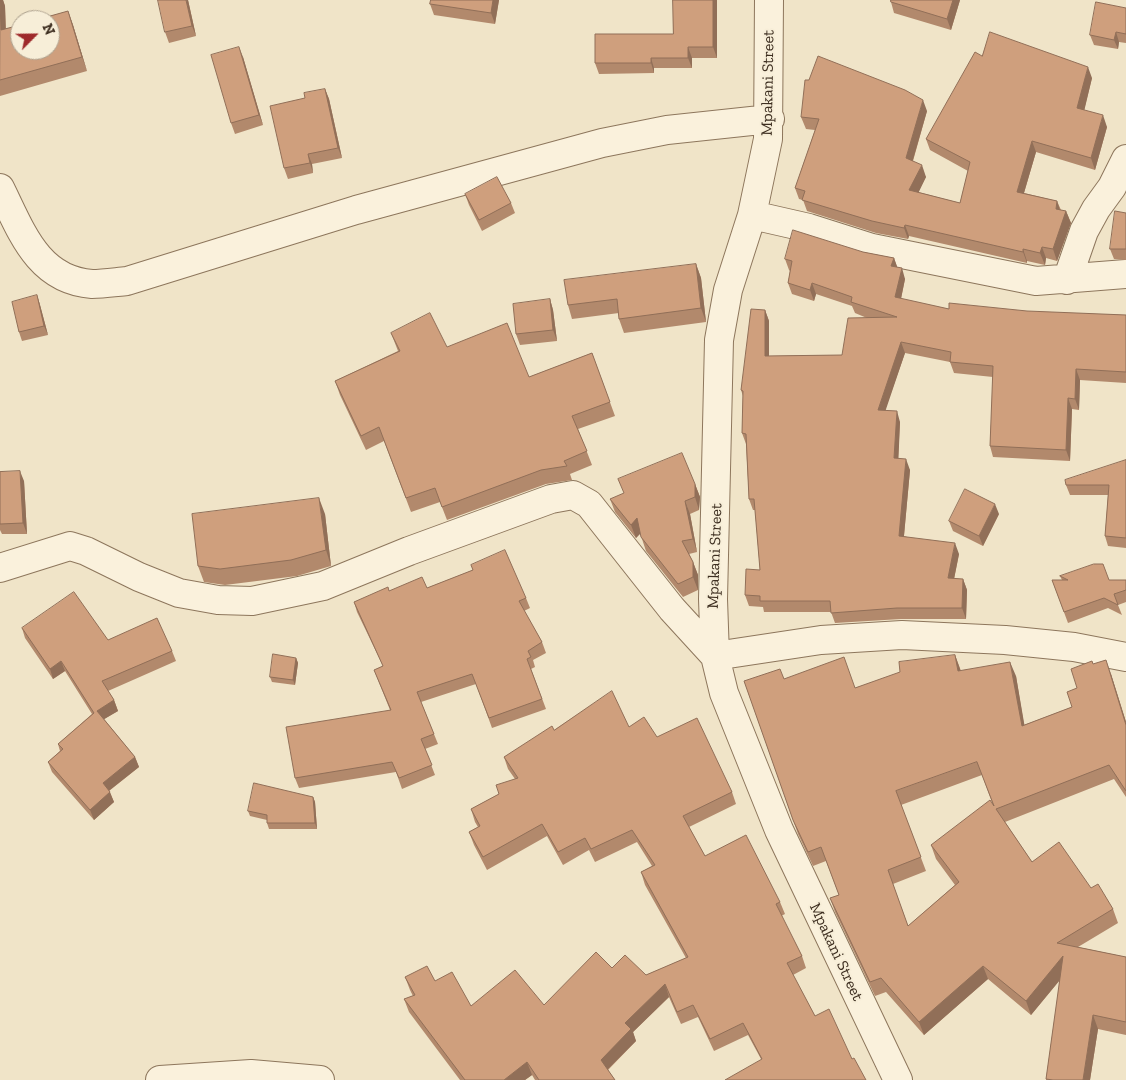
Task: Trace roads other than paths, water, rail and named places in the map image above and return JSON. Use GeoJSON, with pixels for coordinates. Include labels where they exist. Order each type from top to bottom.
{"type":"FeatureCollection","features":[{"type":"Feature","properties":{"kind":"street","name":"Mpakani Street"},"geometry":{"type":"LineString","coordinates":[[769,0],[770,119],[766,154],[752,215],[728,290],[719,340],[713,599],[714,656],[724,693],[779,830],[898,1080]]}},
{"type":"Feature","properties":{"kind":"street"},"geometry":{"type":"LineString","coordinates":[[0,188],[27,244],[50,271],[91,284],[127,281],[356,210],[602,143],[667,130],[770,119]]}},
{"type":"Feature","properties":{"kind":"street"},"geometry":{"type":"LineString","coordinates":[[1067,280],[1084,232],[1112,187],[1126,159]]}},
{"type":"Feature","properties":{"kind":"street"},"geometry":{"type":"LineString","coordinates":[[752,215],[809,228],[872,248],[1036,281],[1126,274]]}},
{"type":"Feature","properties":{"kind":"street"},"geometry":{"type":"LineString","coordinates":[[0,228],[27,244]]}},
{"type":"Feature","properties":{"kind":"street"},"geometry":{"type":"LineString","coordinates":[[0,568],[70,546],[86,551],[139,577],[179,593],[218,600],[252,601],[323,586],[409,551],[551,499],[573,495],[589,504],[672,609],[714,656],[821,640],[902,635],[1005,640],[1074,647],[1126,657]]}},
{"type":"Feature","properties":{"kind":"street"},"geometry":{"type":"LineString","coordinates":[[160,1080],[251,1074],[320,1080]]}}]}
